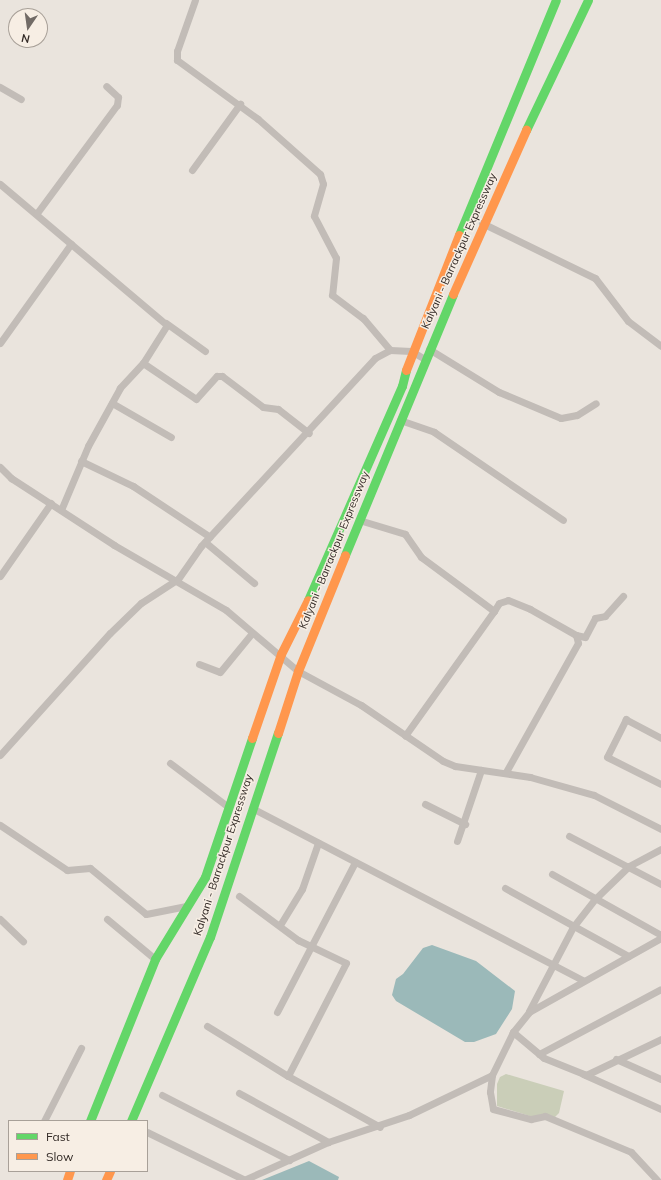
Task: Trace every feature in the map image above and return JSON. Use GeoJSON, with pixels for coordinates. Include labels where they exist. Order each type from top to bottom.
{"type":"FeatureCollection","features":[{"type":"Feature","properties":{"kind":"highway"},"geometry":{"type":"LineString","coordinates":[[90,1120],[156,958],[205,876],[227,806],[281,654],[325,565],[392,408],[411,351],[556,0]]}},
{"type":"Feature","properties":{"kind":"highway","name":"Kalyani - Barrackpur Expressway"},"geometry":{"type":"LineString","coordinates":[[131,1120],[210,937],[298,670],[359,520],[482,223],[588,0]]}},
{"type":"Feature","properties":{"kind":"street"},"geometry":{"type":"LineString","coordinates":[[195,0],[177,51],[177,60],[240,104],[320,174],[323,184],[314,216],[336,258],[332,295],[363,318],[390,350]]}},
{"type":"Feature","properties":{"kind":"street"},"geometry":{"type":"LineString","coordinates":[[37,213],[118,103],[118,97],[106,86]]}},
{"type":"Feature","properties":{"kind":"street"},"geometry":{"type":"LineString","coordinates":[[0,88],[21,99]]}},
{"type":"Feature","properties":{"kind":"street"},"geometry":{"type":"LineString","coordinates":[[192,170],[240,104]]}},
{"type":"Feature","properties":{"kind":"street"},"geometry":{"type":"LineString","coordinates":[[0,184],[37,213],[71,244],[166,323],[205,351]]}},
{"type":"Feature","properties":{"kind":"street"},"geometry":{"type":"LineString","coordinates":[[482,223],[595,278],[628,321],[661,346]]}},
{"type":"Feature","properties":{"kind":"street"},"geometry":{"type":"LineString","coordinates":[[0,343],[71,244]]}},
{"type":"Feature","properties":{"kind":"street"},"geometry":{"type":"LineString","coordinates":[[61,510],[82,461],[122,384],[143,363],[167,330],[166,323]]}},
{"type":"Feature","properties":{"kind":"street"},"geometry":{"type":"LineString","coordinates":[[429,349],[499,392],[560,418],[577,415],[596,403]]}},
{"type":"Feature","properties":{"kind":"street"},"geometry":{"type":"LineString","coordinates":[[0,755],[110,633],[141,604],[178,580],[207,539],[266,473],[309,433],[375,358],[390,350],[411,351],[426,359]]}},
{"type":"Feature","properties":{"kind":"street"},"geometry":{"type":"LineString","coordinates":[[143,363],[196,399],[217,376],[222,376],[263,407],[278,408],[309,433]]}},
{"type":"Feature","properties":{"kind":"street"},"geometry":{"type":"LineString","coordinates":[[112,403],[171,437]]}},
{"type":"Feature","properties":{"kind":"street"},"geometry":{"type":"LineString","coordinates":[[400,420],[434,432],[562,520]]}},
{"type":"Feature","properties":{"kind":"street"},"geometry":{"type":"LineString","coordinates":[[82,461],[132,486],[207,539],[254,583]]}},
{"type":"Feature","properties":{"kind":"street"},"geometry":{"type":"LineString","coordinates":[[0,467],[12,478],[114,545],[178,580],[226,610],[252,633],[281,654],[298,670],[361,705],[443,761],[481,770],[506,772],[594,795],[661,829]]}},
{"type":"Feature","properties":{"kind":"street"},"geometry":{"type":"LineString","coordinates":[[0,576],[51,503]]}},
{"type":"Feature","properties":{"kind":"street"},"geometry":{"type":"LineString","coordinates":[[359,520],[405,534],[421,556],[494,611]]}},
{"type":"Feature","properties":{"kind":"street"},"geometry":{"type":"LineString","coordinates":[[405,736],[499,603],[508,600],[530,609],[576,635],[585,637],[595,618],[605,616],[623,596]]}},
{"type":"Feature","properties":{"kind":"street"},"geometry":{"type":"LineString","coordinates":[[199,664],[220,672],[252,633]]}},
{"type":"Feature","properties":{"kind":"street"},"geometry":{"type":"LineString","coordinates":[[506,772],[578,643],[576,635]]}},
{"type":"Feature","properties":{"kind":"street"},"geometry":{"type":"LineString","coordinates":[[661,738],[626,720],[607,757],[661,784]]}},
{"type":"Feature","properties":{"kind":"street"},"geometry":{"type":"LineString","coordinates":[[170,763],[227,806]]}},
{"type":"Feature","properties":{"kind":"street"},"geometry":{"type":"LineString","coordinates":[[457,841],[465,824],[481,770]]}},
{"type":"Feature","properties":{"kind":"street"},"geometry":{"type":"LineString","coordinates":[[425,804],[465,824]]}},
{"type":"Feature","properties":{"kind":"street"},"geometry":{"type":"LineString","coordinates":[[252,808],[583,980]]}},
{"type":"Feature","properties":{"kind":"street"},"geometry":{"type":"LineString","coordinates":[[0,825],[67,870],[90,868],[146,914],[188,906]]}},
{"type":"Feature","properties":{"kind":"street"},"geometry":{"type":"LineString","coordinates":[[569,836],[661,884]]}},
{"type":"Feature","properties":{"kind":"street"},"geometry":{"type":"LineString","coordinates":[[280,924],[302,889],[318,843]]}},
{"type":"Feature","properties":{"kind":"street"},"geometry":{"type":"LineString","coordinates":[[657,1180],[631,1152],[546,1116],[531,1119],[493,1109],[490,1092],[492,1075],[513,1032],[529,1012],[552,963],[573,927],[595,899],[629,866],[661,849]]}},
{"type":"Feature","properties":{"kind":"street"},"geometry":{"type":"LineString","coordinates":[[277,1012],[355,862]]}},
{"type":"Feature","properties":{"kind":"street"},"geometry":{"type":"LineString","coordinates":[[552,874],[661,937]]}},
{"type":"Feature","properties":{"kind":"street"},"geometry":{"type":"LineString","coordinates":[[505,888],[573,927],[628,956]]}},
{"type":"Feature","properties":{"kind":"street"},"geometry":{"type":"LineString","coordinates":[[239,896],[280,924],[298,940],[312,945],[346,963],[288,1076]]}},
{"type":"Feature","properties":{"kind":"street"},"geometry":{"type":"LineString","coordinates":[[108,919],[156,958]]}},
{"type":"Feature","properties":{"kind":"street"},"geometry":{"type":"LineString","coordinates":[[0,920],[23,941]]}},
{"type":"Feature","properties":{"kind":"street"},"geometry":{"type":"LineString","coordinates":[[529,1012],[661,937]]}},
{"type":"Feature","properties":{"kind":"street"},"geometry":{"type":"LineString","coordinates":[[539,1054],[661,989]]}},
{"type":"Feature","properties":{"kind":"street"},"geometry":{"type":"LineString","coordinates":[[207,1026],[288,1076],[380,1127]]}},
{"type":"Feature","properties":{"kind":"street"},"geometry":{"type":"LineString","coordinates":[[513,1032],[539,1054],[661,1109]]}},
{"type":"Feature","properties":{"kind":"street"},"geometry":{"type":"LineString","coordinates":[[583,1074],[661,1039]]}},
{"type":"Feature","properties":{"kind":"street"},"geometry":{"type":"LineString","coordinates":[[45,1120],[81,1048]]}},
{"type":"Feature","properties":{"kind":"street"},"geometry":{"type":"LineString","coordinates":[[616,1059],[661,1079]]}},
{"type":"Feature","properties":{"kind":"street"},"geometry":{"type":"LineString","coordinates":[[148,1132],[244,1180],[328,1142],[380,1127],[461,1092],[492,1075]]}},
{"type":"Feature","properties":{"kind":"street"},"geometry":{"type":"LineString","coordinates":[[239,1092],[328,1142]]}},
{"type":"Feature","properties":{"kind":"street"},"geometry":{"type":"LineString","coordinates":[[162,1095],[289,1160]]}},
{"type":"Feature","properties":{"kind":"green space"},"geometry":{"type":"Polygon","coordinates":[[[506,1074],[564,1091],[559,1113],[554,1118],[530,1116],[497,1106],[497,1084],[500,1077],[506,1074]]]}},
{"type":"Feature","properties":{"kind":"water"},"geometry":{"type":"Polygon","coordinates":[[[432,945],[476,961],[515,991],[512,1009],[496,1034],[474,1042],[465,1042],[396,1001],[392,995],[396,979],[403,974],[423,948],[432,945]]]}},
{"type":"Feature","properties":{"kind":"water"},"geometry":{"type":"Polygon","coordinates":[[[309,1161],[339,1177],[338,1180],[262,1180],[309,1161]]]}},
{"type":"Feature","properties":{"kind":"traffic: fast"},"geometry":{"type":"LineString","coordinates":[[459,235],[556,0]]}},
{"type":"Feature","properties":{"kind":"traffic: fast"},"geometry":{"type":"LineString","coordinates":[[526,130],[588,0]]}},
{"type":"Feature","properties":{"kind":"traffic: fast"},"geometry":{"type":"LineString","coordinates":[[345,555],[453,294]]}},
{"type":"Feature","properties":{"kind":"traffic: fast"},"geometry":{"type":"LineString","coordinates":[[308,600],[402,386],[406,370]]}},
{"type":"Feature","properties":{"kind":"traffic: fast"},"geometry":{"type":"LineString","coordinates":[[131,1120],[210,937],[278,733]]}},
{"type":"Feature","properties":{"kind":"traffic: fast"},"geometry":{"type":"LineString","coordinates":[[90,1120],[155,959],[205,877],[252,738]]}},
{"type":"Feature","properties":{"kind":"traffic: slow"},"geometry":{"type":"LineString","coordinates":[[453,294],[526,130]]}},
{"type":"Feature","properties":{"kind":"traffic: slow"},"geometry":{"type":"LineString","coordinates":[[406,370],[459,235]]}},
{"type":"Feature","properties":{"kind":"traffic: slow"},"geometry":{"type":"LineString","coordinates":[[278,733],[298,671],[345,555]]}},
{"type":"Feature","properties":{"kind":"traffic: slow"},"geometry":{"type":"LineString","coordinates":[[252,738],[281,654],[308,600]]}},
{"type":"Feature","properties":{"kind":"traffic: slow"},"geometry":{"type":"LineString","coordinates":[[67,1180],[70,1172]]}},
{"type":"Feature","properties":{"kind":"traffic: slow"},"geometry":{"type":"LineString","coordinates":[[106,1180],[110,1172]]}}]}
